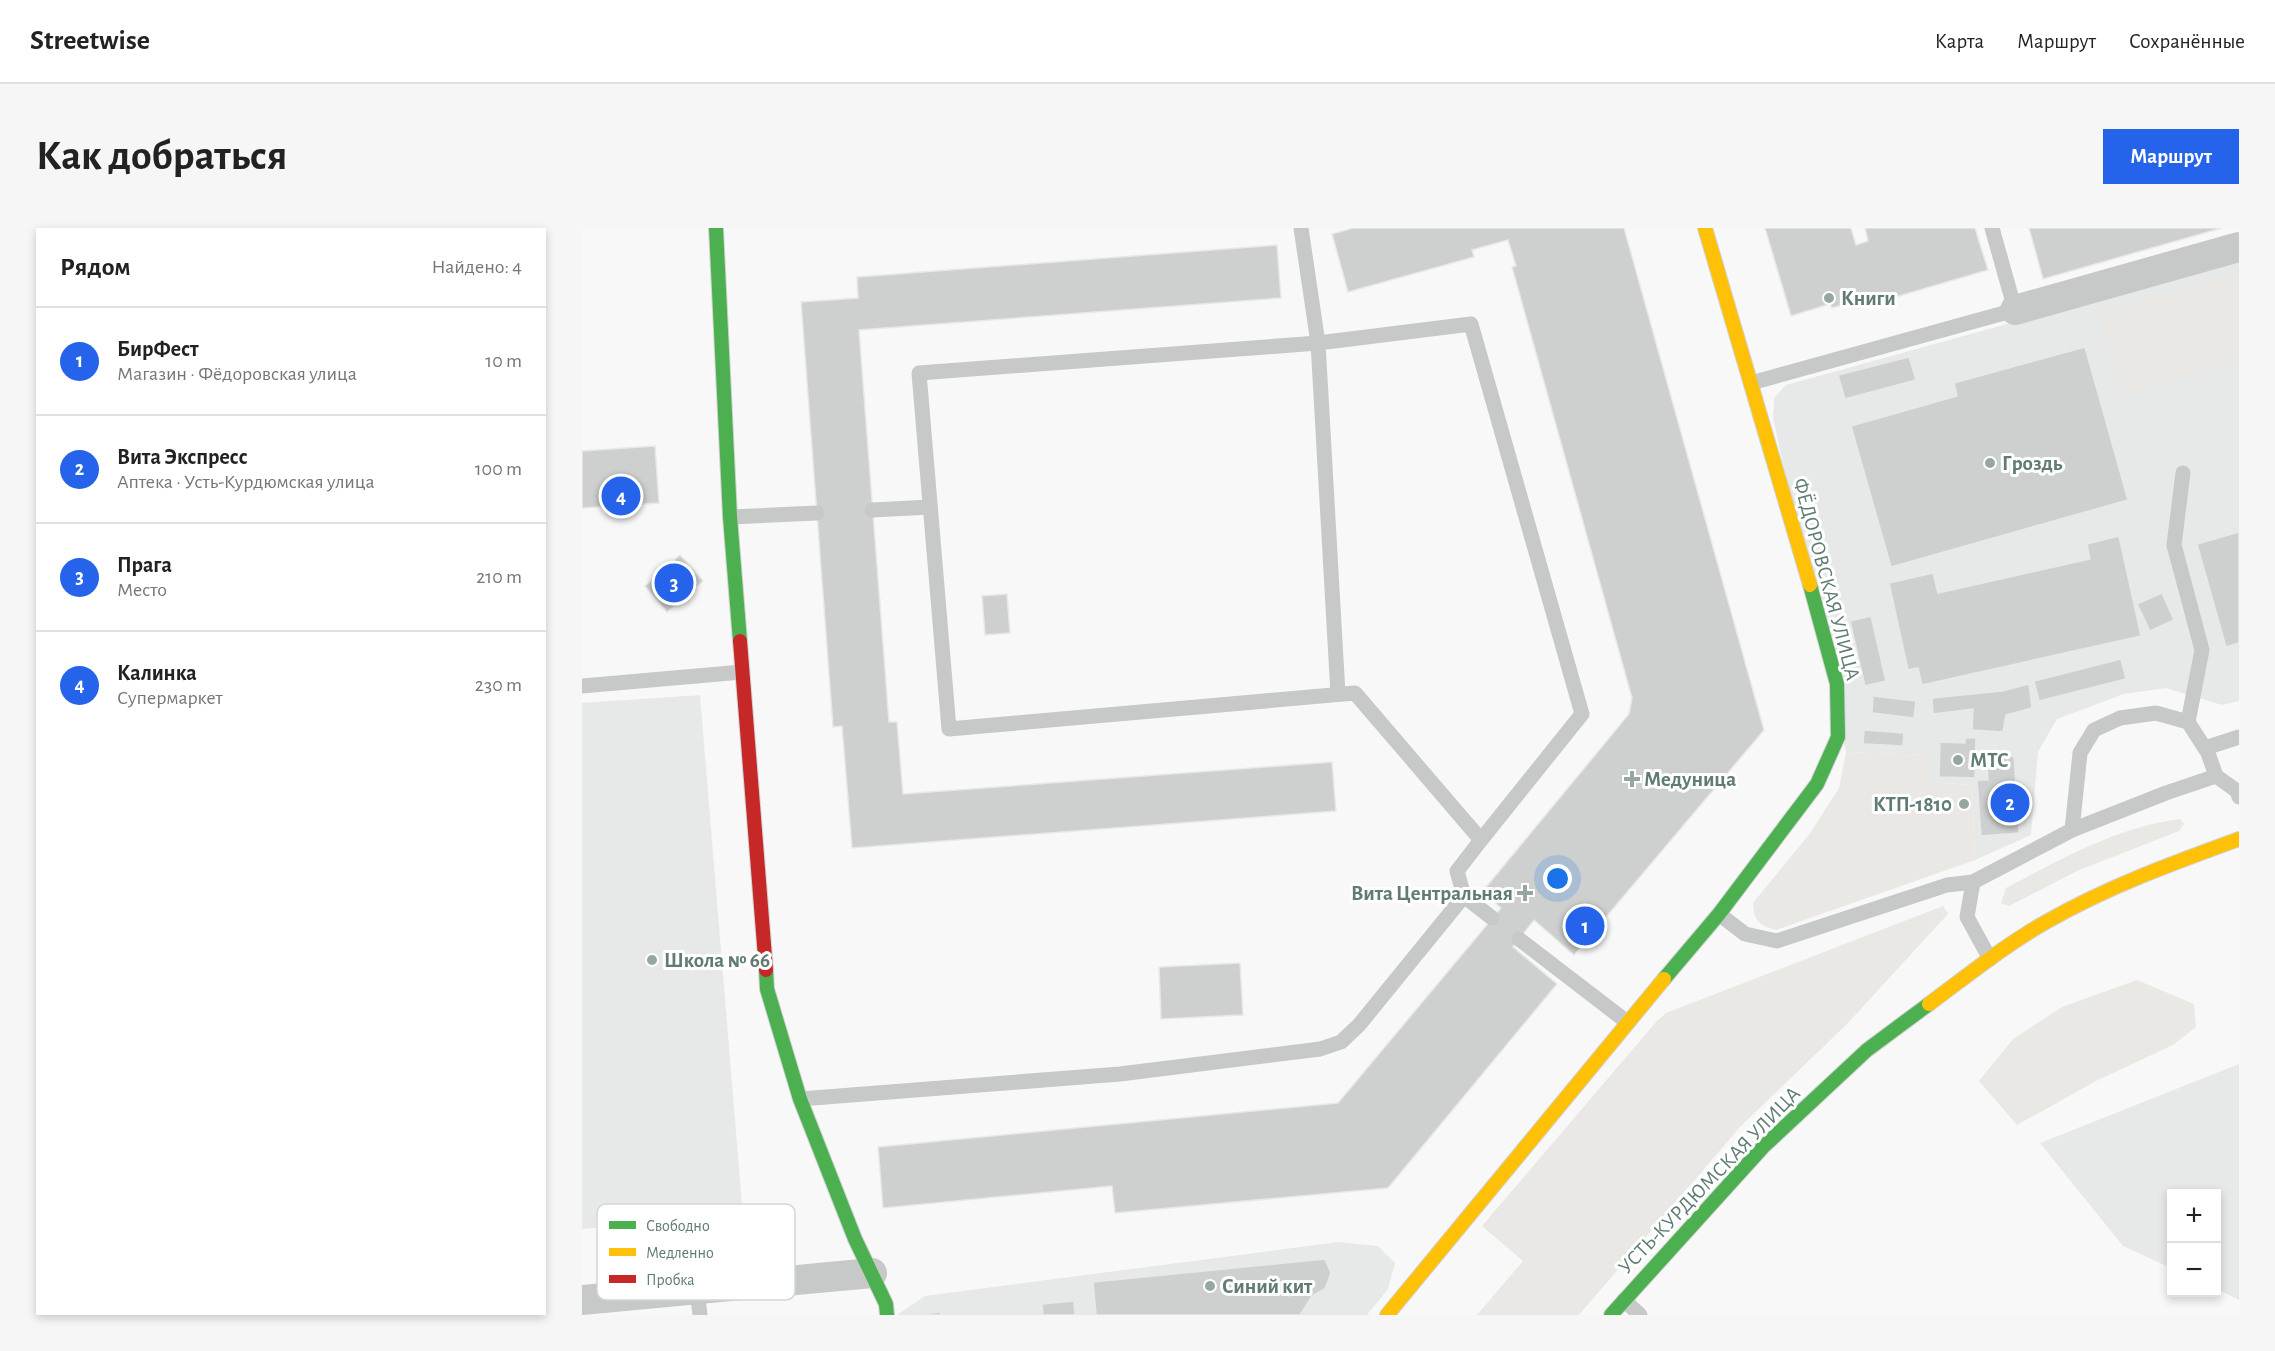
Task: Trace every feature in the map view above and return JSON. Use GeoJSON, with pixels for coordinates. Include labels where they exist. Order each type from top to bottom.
{"type":"FeatureCollection","features":[{"type":"Feature","properties":{"kind":"street"},"geometry":{"type":"LineString","coordinates":[[716,228],[730,518],[767,989],[800,1099],[855,1239],[886,1304],[887,1315]]}},
{"type":"Feature","properties":{"kind":"street","name":"ФЁДОРОВСКАЯ УЛИЦА"},"geometry":{"type":"LineString","coordinates":[[1388,1315],[1627,1022],[1719,914],[1817,784],[1838,737],[1837,684],[1816,604],[1705,228]]}},
{"type":"Feature","properties":{"kind":"street"},"geometry":{"type":"LineString","coordinates":[[2015,310],[2239,247]]}},
{"type":"Feature","properties":{"kind":"street","name":"УСТЬ-КУРДЮМСКАЯ УЛИЦА"},"geometry":{"type":"LineString","coordinates":[[1611,1315],[1763,1147],[1867,1050],[1990,959],[2044,923],[2108,890],[2167,865],[2239,839]]}},
{"type":"Feature","properties":{"kind":"street"},"geometry":{"type":"LineString","coordinates":[[795,1286],[872,1273]]}},
{"type":"Feature","properties":{"kind":"street"},"geometry":{"type":"LineString","coordinates":[[582,1300],[698,1302]]}},
{"type":"Feature","properties":{"kind":"lane"},"geometry":{"type":"LineString","coordinates":[[1301,228],[1318,343],[1338,694]]}},
{"type":"Feature","properties":{"kind":"lane"},"geometry":{"type":"LineString","coordinates":[[1750,383],[2015,310],[1992,228]]}},
{"type":"Feature","properties":{"kind":"lane"},"geometry":{"type":"LineString","coordinates":[[1481,840],[1355,693],[948,729],[919,373],[1318,343],[1471,324],[1582,714],[1457,871],[1464,896],[1492,918]]}},
{"type":"Feature","properties":{"kind":"lane"},"geometry":{"type":"LineString","coordinates":[[2183,473],[2174,545],[2202,650],[2188,722]]}},
{"type":"Feature","properties":{"kind":"lane"},"geometry":{"type":"LineString","coordinates":[[872,510],[930,507]]}},
{"type":"Feature","properties":{"kind":"lane"},"geometry":{"type":"LineString","coordinates":[[730,518],[817,513]]}},
{"type":"Feature","properties":{"kind":"lane"},"geometry":{"type":"LineString","coordinates":[[582,686],[742,672]]}},
{"type":"Feature","properties":{"kind":"lane"},"geometry":{"type":"LineString","coordinates":[[2072,830],[2080,753],[2094,730],[2120,718],[2156,713],[2188,722],[2205,748],[2216,776],[2236,791],[2239,797]]}},
{"type":"Feature","properties":{"kind":"lane"},"geometry":{"type":"LineString","coordinates":[[2205,748],[2239,737]]}},
{"type":"Feature","properties":{"kind":"lane"},"geometry":{"type":"LineString","coordinates":[[1719,914],[1745,934],[1777,941],[1947,885],[1973,882],[2072,830],[2216,776]]}},
{"type":"Feature","properties":{"kind":"lane"},"geometry":{"type":"LineString","coordinates":[[1973,882],[1967,917],[1990,959]]}},
{"type":"Feature","properties":{"kind":"lane"},"geometry":{"type":"LineString","coordinates":[[800,1099],[1120,1074],[1320,1049],[1341,1042],[1359,1025],[1464,896]]}},
{"type":"Feature","properties":{"kind":"lane"},"geometry":{"type":"LineString","coordinates":[[1519,939],[1627,1022]]}},
{"type":"Feature","properties":{"kind":"lane"},"geometry":{"type":"LineString","coordinates":[[1624,1300],[1640,1315]]}},
{"type":"Feature","properties":{"kind":"shaded area"},"geometry":{"type":"Polygon","coordinates":[[[2239,260],[2239,701],[2222,705],[2166,688],[2124,694],[2057,719],[2038,752],[2031,835],[1975,860],[1972,785],[1928,782],[1928,755],[1846,752],[1773,418],[1774,398],[1786,385],[2239,260]]]}},
{"type":"Feature","properties":{"kind":"shaded area"},"geometry":{"type":"Polygon","coordinates":[[[2239,274],[2239,362],[2122,395],[2100,313],[2239,274]]]}},
{"type":"Feature","properties":{"kind":"shaded area","name":"Школа № 66"},"geometry":{"type":"Polygon","coordinates":[[[700,695],[742,1204],[597,1204],[597,1228],[582,1229],[582,703],[700,695]]]}},
{"type":"Feature","properties":{"kind":"shaded area"},"geometry":{"type":"Polygon","coordinates":[[[1846,752],[1928,755],[1928,782],[1972,785],[1975,860],[1776,930],[1765,926],[1756,918],[1753,903],[1811,832],[1839,788],[1846,752]]]}},
{"type":"Feature","properties":{"kind":"shaded area"},"geometry":{"type":"Polygon","coordinates":[[[2180,819],[2184,824],[2179,831],[2077,871],[2009,906],[2001,903],[2006,888],[2090,846],[2134,829],[2180,819]]]}},
{"type":"Feature","properties":{"kind":"shaded area"},"geometry":{"type":"Polygon","coordinates":[[[1943,906],[1948,914],[1847,1024],[1741,1126],[1579,1315],[1477,1315],[1523,1261],[1482,1226],[1666,1013],[1943,906]]]}},
{"type":"Feature","properties":{"kind":"shaded area"},"geometry":{"type":"Polygon","coordinates":[[[2137,980],[2194,1004],[2196,1027],[2173,1045],[2098,1080],[2017,1125],[1979,1081],[2013,1039],[2062,1007],[2137,980]]]}},
{"type":"Feature","properties":{"kind":"shaded area"},"geometry":{"type":"Polygon","coordinates":[[[2239,1064],[2239,1300],[2221,1291],[2221,1189],[2167,1189],[2167,1266],[2123,1246],[2040,1143],[2239,1064]]]}},
{"type":"Feature","properties":{"kind":"shaded area"},"geometry":{"type":"Polygon","coordinates":[[[1338,1242],[1378,1246],[1395,1263],[1388,1289],[1367,1315],[897,1315],[925,1296],[1338,1242]]]}},
{"type":"Feature","properties":{"kind":"building"},"geometry":{"type":"Polygon","coordinates":[[[1353,228],[1624,228],[1764,730],[1574,955],[1534,920],[1513,947],[1557,984],[1388,1188],[1115,1213],[1112,1186],[883,1208],[878,1147],[1338,1103],[1501,908],[1482,892],[1629,714],[1632,698],[1512,267],[1516,266],[1508,240],[1472,250],[1474,257],[1348,292],[1332,234],[1353,228]]]}},
{"type":"Feature","properties":{"kind":"building"},"geometry":{"type":"Polygon","coordinates":[[[1765,228],[1851,228],[1856,245],[1868,241],[1865,228],[1975,228],[1988,270],[1858,308],[1856,301],[1832,308],[1830,304],[1791,316],[1765,228]]]}},
{"type":"Feature","properties":{"kind":"building"},"geometry":{"type":"Polygon","coordinates":[[[2029,228],[2222,228],[2043,279],[2029,228]]]}},
{"type":"Feature","properties":{"kind":"building"},"geometry":{"type":"Polygon","coordinates":[[[1277,245],[1281,298],[859,330],[889,722],[897,722],[903,794],[1332,762],[1336,811],[852,848],[842,726],[833,727],[801,302],[858,298],[857,277],[1277,245]]]}},
{"type":"Feature","properties":{"kind":"building","name":"Гроздь"},"geometry":{"type":"Polygon","coordinates":[[[2085,347],[2128,500],[1891,567],[1851,426],[1957,396],[1954,383],[2085,347]]]}},
{"type":"Feature","properties":{"kind":"building"},"geometry":{"type":"Polygon","coordinates":[[[1909,357],[1916,380],[1845,399],[1838,375],[1909,357]]]}},
{"type":"Feature","properties":{"kind":"building"},"geometry":{"type":"Polygon","coordinates":[[[655,446],[659,503],[582,508],[582,451],[655,446]]]}},
{"type":"Feature","properties":{"kind":"building"},"geometry":{"type":"Polygon","coordinates":[[[2239,532],[2239,643],[2226,647],[2197,544],[2239,532]]]}},
{"type":"Feature","properties":{"kind":"building"},"geometry":{"type":"Polygon","coordinates":[[[2119,536],[2141,636],[1922,685],[1918,668],[1908,670],[1889,583],[1933,573],[1938,593],[2090,559],[2087,544],[2119,536]]]}},
{"type":"Feature","properties":{"kind":"building"},"geometry":{"type":"Polygon","coordinates":[[[680,555],[703,581],[667,612],[645,586],[680,555]]]}},
{"type":"Feature","properties":{"kind":"building"},"geometry":{"type":"Polygon","coordinates":[[[2162,593],[2174,620],[2150,631],[2137,604],[2162,593]]]}},
{"type":"Feature","properties":{"kind":"building"},"geometry":{"type":"Polygon","coordinates":[[[1007,594],[1010,633],[985,635],[982,596],[1007,594]]]}},
{"type":"Feature","properties":{"kind":"building"},"geometry":{"type":"Polygon","coordinates":[[[1871,616],[1886,681],[1865,686],[1850,621],[1871,616]]]}},
{"type":"Feature","properties":{"kind":"building"},"geometry":{"type":"Polygon","coordinates":[[[2121,659],[2126,679],[2039,701],[2034,681],[2121,659]]]}},
{"type":"Feature","properties":{"kind":"building"},"geometry":{"type":"Polygon","coordinates":[[[2029,684],[2032,708],[2006,715],[2003,732],[1972,730],[1973,709],[1933,714],[1932,698],[2002,691],[2029,684]]]}},
{"type":"Feature","properties":{"kind":"building"},"geometry":{"type":"Polygon","coordinates":[[[1873,696],[1916,701],[1914,718],[1872,713],[1873,696]]]}},
{"type":"Feature","properties":{"kind":"building"},"geometry":{"type":"Polygon","coordinates":[[[1864,730],[1904,733],[1903,746],[1863,744],[1864,730]]]}},
{"type":"Feature","properties":{"kind":"building","name":"МТС"},"geometry":{"type":"Polygon","coordinates":[[[1965,738],[1976,738],[1975,778],[1939,777],[1940,742],[1965,743],[1965,738]]]}},
{"type":"Feature","properties":{"kind":"building"},"geometry":{"type":"Polygon","coordinates":[[[2014,756],[2019,833],[1981,836],[1977,780],[1988,780],[1987,758],[2014,756]]]}},
{"type":"Feature","properties":{"kind":"building","name":"КТП-1810"},"geometry":{"type":"Polygon","coordinates":[[[1959,799],[1969,799],[1969,808],[1960,809],[1959,799]]]}},
{"type":"Feature","properties":{"kind":"building"},"geometry":{"type":"Polygon","coordinates":[[[1240,963],[1243,1015],[1161,1019],[1159,967],[1240,963]]]}},
{"type":"Feature","properties":{"kind":"building","name":"Синий кит"},"geometry":{"type":"Polygon","coordinates":[[[1325,1259],[1331,1273],[1325,1289],[1312,1296],[1300,1315],[1096,1315],[1093,1282],[1325,1259]]]}},
{"type":"Feature","properties":{"kind":"building"},"geometry":{"type":"Polygon","coordinates":[[[1074,1301],[1075,1315],[1043,1315],[1042,1304],[1074,1301]]]}},
{"type":"Feature","properties":{"kind":"building"},"geometry":{"type":"Polygon","coordinates":[[[940,1312],[941,1315],[913,1315],[940,1312]]]}},
{"type":"Feature","properties":{"kind":"traffic: fast"},"geometry":{"type":"LineString","coordinates":[[716,228],[730,517],[740,641]]}},
{"type":"Feature","properties":{"kind":"traffic: fast"},"geometry":{"type":"LineString","coordinates":[[1664,979],[1719,914],[1817,784],[1838,737],[1837,684],[1810,585]]}},
{"type":"Feature","properties":{"kind":"traffic: fast"},"geometry":{"type":"LineString","coordinates":[[766,970],[767,989],[800,1099],[855,1239],[886,1304],[887,1315]]}},
{"type":"Feature","properties":{"kind":"traffic: fast"},"geometry":{"type":"LineString","coordinates":[[1611,1315],[1763,1147],[1867,1050],[1929,1004]]}},
{"type":"Feature","properties":{"kind":"traffic: slow"},"geometry":{"type":"LineString","coordinates":[[1705,228],[1810,585]]}},
{"type":"Feature","properties":{"kind":"traffic: slow"},"geometry":{"type":"LineString","coordinates":[[1929,1004],[1986,961],[2069,909],[2141,876],[2239,839]]}},
{"type":"Feature","properties":{"kind":"traffic: slow"},"geometry":{"type":"LineString","coordinates":[[1387,1315],[1664,979]]}},
{"type":"Feature","properties":{"kind":"traffic: jam"},"geometry":{"type":"LineString","coordinates":[[740,641],[766,970]]}},
{"type":"Feature","properties":{"kind":"place","name":"Книги"},"geometry":{"type":"Point","coordinates":[1829,298]}},
{"type":"Feature","properties":{"kind":"place","name":"Гроздь"},"geometry":{"type":"Point","coordinates":[1990,463]}},
{"type":"Feature","properties":{"kind":"place","name":"Калинка"},"geometry":{"type":"Point","coordinates":[621,496]}},
{"type":"Feature","properties":{"kind":"place","name":"Прага"},"geometry":{"type":"Point","coordinates":[674,583]}},
{"type":"Feature","properties":{"kind":"place","name":"МТС"},"geometry":{"type":"Point","coordinates":[1958,760]}},
{"type":"Feature","properties":{"kind":"place","name":"Медуница"},"geometry":{"type":"Point","coordinates":[1632,779]}},
{"type":"Feature","properties":{"kind":"place","name":"Вита Экспресс"},"geometry":{"type":"Point","coordinates":[2010,803]}},
{"type":"Feature","properties":{"kind":"place","name":"КТП-1810"},"geometry":{"type":"Point","coordinates":[1964,804]}},
{"type":"Feature","properties":{"kind":"place","name":"Вита Центральная"},"geometry":{"type":"Point","coordinates":[1525,893]}},
{"type":"Feature","properties":{"kind":"place","name":"БирФест"},"geometry":{"type":"Point","coordinates":[1585,926]}},
{"type":"Feature","properties":{"kind":"place","name":"Школа № 66"},"geometry":{"type":"Point","coordinates":[652,960]}},
{"type":"Feature","properties":{"kind":"place","name":"Синий кит"},"geometry":{"type":"Point","coordinates":[1210,1286]}}]}
